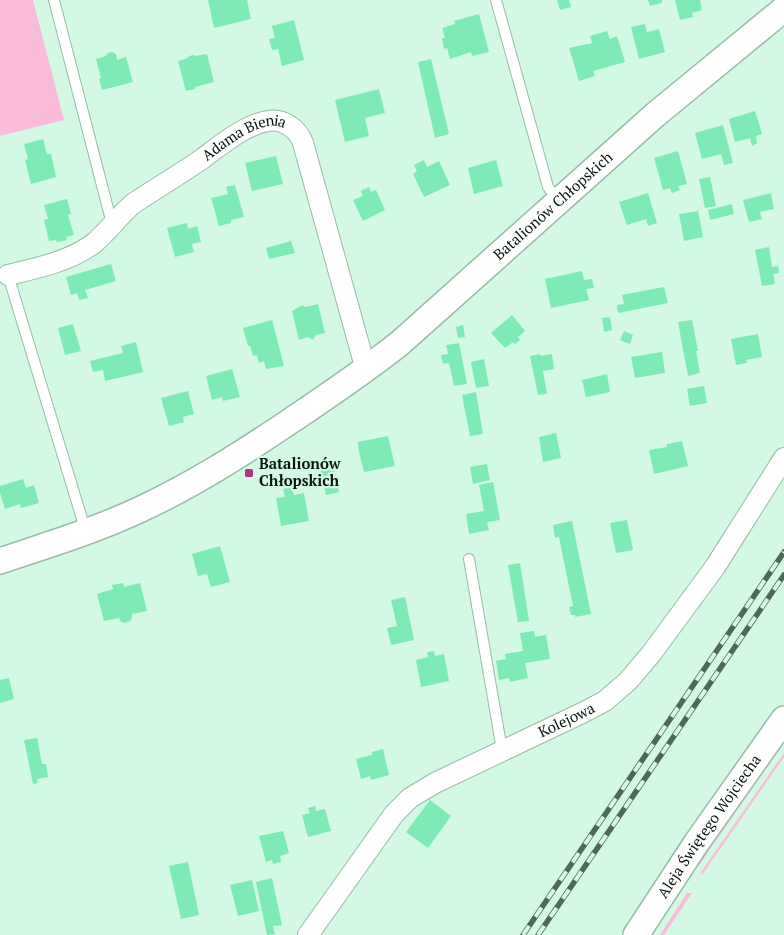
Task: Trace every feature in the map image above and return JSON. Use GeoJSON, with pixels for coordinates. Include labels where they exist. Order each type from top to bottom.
{"type":"FeatureCollection","features":[{"type":"Feature","properties":{"kind":"street","name":"Batalionów Chłopskich"},"geometry":{"type":"LineString","coordinates":[[0,560],[86,532],[139,510],[186,486],[236,458],[366,370],[400,343],[655,115],[784,9]]}},
{"type":"Feature","properties":{"kind":"street","name":"Adama Bienia"},"geometry":{"type":"LineString","coordinates":[[4,275],[68,258],[94,243],[134,202],[236,135],[256,124],[270,120],[290,125],[301,137],[303,143],[366,370]]}},
{"type":"Feature","properties":{"kind":"street","name":"Kolejowa"},"geometry":{"type":"LineString","coordinates":[[308,935],[394,814],[410,798],[435,783],[605,701],[628,681],[651,654],[715,567],[784,458]]}},
{"type":"Feature","properties":{"kind":"street","name":"Aleja Świętego Wojciecha"},"geometry":{"type":"LineString","coordinates":[[636,935],[697,842],[784,719]]}},
{"type":"Feature","properties":{"kind":"lane"},"geometry":{"type":"LineString","coordinates":[[54,0],[112,224]]}},
{"type":"Feature","properties":{"kind":"lane"},"geometry":{"type":"LineString","coordinates":[[496,0],[548,187],[559,201]]}},
{"type":"Feature","properties":{"kind":"lane"},"geometry":{"type":"LineString","coordinates":[[4,275],[86,532]]}},
{"type":"Feature","properties":{"kind":"lane"},"geometry":{"type":"LineString","coordinates":[[469,559],[502,750]]}},
{"type":"Feature","properties":{"kind":"shaded area"},"geometry":{"type":"Polygon","coordinates":[[[0,0],[33,0],[64,120],[0,136],[0,0]]]}},
{"type":"Feature","properties":{"kind":"shaded area"},"geometry":{"type":"Polygon","coordinates":[[[784,736],[784,743],[699,865],[699,861],[784,736]]]}},
{"type":"Feature","properties":{"kind":"shaded area"},"geometry":{"type":"Polygon","coordinates":[[[784,753],[784,757],[702,875],[701,872],[784,753]]]}},
{"type":"Feature","properties":{"kind":"shaded area"},"geometry":{"type":"Polygon","coordinates":[[[687,893],[692,893],[664,935],[660,935],[687,893]]]}},
{"type":"Feature","properties":{"kind":"building"},"geometry":{"type":"Polygon","coordinates":[[[208,0],[247,0],[251,19],[214,28],[208,0]]]}},
{"type":"Feature","properties":{"kind":"building"},"geometry":{"type":"Polygon","coordinates":[[[557,0],[569,0],[571,7],[560,10],[557,0]]]}},
{"type":"Feature","properties":{"kind":"building"},"geometry":{"type":"Polygon","coordinates":[[[648,0],[662,0],[662,3],[650,6],[648,0]]]}},
{"type":"Feature","properties":{"kind":"building"},"geometry":{"type":"Polygon","coordinates":[[[675,0],[700,0],[702,10],[692,13],[693,17],[680,20],[675,0]]]}},
{"type":"Feature","properties":{"kind":"building"},"geometry":{"type":"Polygon","coordinates":[[[479,14],[489,52],[472,56],[471,52],[450,59],[447,48],[444,49],[442,38],[445,38],[442,28],[455,24],[454,21],[479,14]]]}},
{"type":"Feature","properties":{"kind":"building"},"geometry":{"type":"Polygon","coordinates":[[[294,20],[304,60],[282,66],[278,49],[272,50],[269,39],[275,38],[272,26],[294,20]]]}},
{"type":"Feature","properties":{"kind":"building"},"geometry":{"type":"Polygon","coordinates":[[[645,24],[647,32],[659,29],[665,52],[639,59],[631,27],[645,24]]]}},
{"type":"Feature","properties":{"kind":"building"},"geometry":{"type":"Polygon","coordinates":[[[607,31],[610,39],[617,36],[625,62],[593,71],[595,76],[579,81],[569,48],[592,43],[590,36],[607,31]]]}},
{"type":"Feature","properties":{"kind":"building"},"geometry":{"type":"Polygon","coordinates":[[[112,52],[116,54],[117,60],[126,57],[133,82],[102,90],[96,59],[112,52]]]}},
{"type":"Feature","properties":{"kind":"building"},"geometry":{"type":"Polygon","coordinates":[[[207,54],[214,82],[186,91],[178,61],[189,56],[207,54]]]}},
{"type":"Feature","properties":{"kind":"building"},"geometry":{"type":"Polygon","coordinates":[[[431,59],[449,134],[435,138],[418,62],[431,59]]]}},
{"type":"Feature","properties":{"kind":"building"},"geometry":{"type":"Polygon","coordinates":[[[379,89],[385,113],[365,118],[369,136],[345,142],[335,100],[379,89]]]}},
{"type":"Feature","properties":{"kind":"building"},"geometry":{"type":"Polygon","coordinates":[[[755,111],[762,134],[756,136],[757,143],[752,146],[750,138],[735,142],[729,119],[755,111]]]}},
{"type":"Feature","properties":{"kind":"building"},"geometry":{"type":"Polygon","coordinates":[[[723,125],[733,163],[724,165],[721,154],[702,159],[695,133],[723,125]]]}},
{"type":"Feature","properties":{"kind":"building"},"geometry":{"type":"Polygon","coordinates":[[[43,139],[47,154],[51,154],[56,177],[31,184],[25,160],[28,159],[24,144],[43,139]]]}},
{"type":"Feature","properties":{"kind":"building"},"geometry":{"type":"Polygon","coordinates":[[[678,151],[687,184],[678,186],[680,190],[672,193],[670,188],[663,190],[654,158],[678,151]]]}},
{"type":"Feature","properties":{"kind":"building"},"geometry":{"type":"Polygon","coordinates":[[[276,156],[283,184],[252,191],[245,163],[276,156]]]}},
{"type":"Feature","properties":{"kind":"building"},"geometry":{"type":"Polygon","coordinates":[[[424,160],[427,167],[439,161],[450,185],[424,197],[413,174],[417,171],[414,165],[424,160]]]}},
{"type":"Feature","properties":{"kind":"building"},"geometry":{"type":"Polygon","coordinates":[[[496,160],[503,186],[474,194],[468,168],[496,160]]]}},
{"type":"Feature","properties":{"kind":"building"},"geometry":{"type":"Polygon","coordinates":[[[710,177],[716,206],[705,208],[699,179],[710,177]]]}},
{"type":"Feature","properties":{"kind":"building"},"geometry":{"type":"Polygon","coordinates":[[[235,185],[244,217],[231,220],[231,223],[219,226],[211,198],[228,194],[226,187],[235,185]]]}},
{"type":"Feature","properties":{"kind":"building"},"geometry":{"type":"Polygon","coordinates":[[[369,187],[371,192],[376,190],[385,210],[363,221],[353,200],[363,196],[361,191],[369,187]]]}},
{"type":"Feature","properties":{"kind":"building"},"geometry":{"type":"Polygon","coordinates":[[[648,193],[657,223],[648,226],[646,219],[627,225],[619,202],[648,193]]]}},
{"type":"Feature","properties":{"kind":"building"},"geometry":{"type":"Polygon","coordinates":[[[771,193],[774,209],[760,212],[762,219],[749,222],[743,200],[771,193]]]}},
{"type":"Feature","properties":{"kind":"building"},"geometry":{"type":"Polygon","coordinates":[[[67,199],[71,214],[68,215],[74,235],[66,237],[67,240],[49,241],[44,220],[48,219],[44,205],[67,199]]]}},
{"type":"Feature","properties":{"kind":"building"},"geometry":{"type":"Polygon","coordinates":[[[732,204],[734,214],[710,220],[708,210],[732,204]]]}},
{"type":"Feature","properties":{"kind":"building"},"geometry":{"type":"Polygon","coordinates":[[[698,211],[703,237],[684,241],[679,214],[698,211]]]}},
{"type":"Feature","properties":{"kind":"building"},"geometry":{"type":"Polygon","coordinates":[[[187,223],[188,229],[197,226],[201,242],[192,244],[194,252],[175,257],[167,228],[187,223]]]}},
{"type":"Feature","properties":{"kind":"building"},"geometry":{"type":"Polygon","coordinates":[[[291,241],[295,253],[269,259],[266,248],[291,241]]]}},
{"type":"Feature","properties":{"kind":"building"},"geometry":{"type":"Polygon","coordinates":[[[769,247],[772,267],[778,266],[779,273],[773,274],[775,284],[762,286],[755,250],[769,247]]]}},
{"type":"Feature","properties":{"kind":"building"},"geometry":{"type":"Polygon","coordinates":[[[111,264],[116,281],[85,290],[88,298],[79,300],[77,293],[71,295],[66,277],[111,264]]]}},
{"type":"Feature","properties":{"kind":"building"},"geometry":{"type":"Polygon","coordinates":[[[582,271],[584,280],[592,279],[594,288],[586,289],[589,300],[551,308],[545,279],[582,271]]]}},
{"type":"Feature","properties":{"kind":"building"},"geometry":{"type":"Polygon","coordinates":[[[664,287],[668,303],[618,313],[617,305],[624,304],[622,295],[664,287]]]}},
{"type":"Feature","properties":{"kind":"building"},"geometry":{"type":"Polygon","coordinates":[[[318,304],[325,333],[316,335],[313,340],[308,337],[299,340],[292,311],[302,305],[305,307],[318,304]]]}},
{"type":"Feature","properties":{"kind":"building"},"geometry":{"type":"Polygon","coordinates":[[[512,315],[525,331],[518,337],[520,340],[515,344],[513,342],[505,348],[491,333],[512,315]]]}},
{"type":"Feature","properties":{"kind":"building"},"geometry":{"type":"Polygon","coordinates":[[[610,317],[612,330],[604,332],[602,318],[610,317]]]}},
{"type":"Feature","properties":{"kind":"building"},"geometry":{"type":"Polygon","coordinates":[[[272,320],[284,366],[266,369],[264,361],[259,363],[257,355],[253,356],[243,328],[272,320]]]}},
{"type":"Feature","properties":{"kind":"building"},"geometry":{"type":"Polygon","coordinates":[[[692,320],[700,373],[688,376],[678,322],[692,320]]]}},
{"type":"Feature","properties":{"kind":"building"},"geometry":{"type":"Polygon","coordinates":[[[73,324],[81,351],[65,355],[58,328],[73,324]]]}},
{"type":"Feature","properties":{"kind":"building"},"geometry":{"type":"Polygon","coordinates":[[[463,325],[465,337],[458,338],[456,327],[463,325]]]}},
{"type":"Feature","properties":{"kind":"building"},"geometry":{"type":"Polygon","coordinates":[[[624,331],[633,335],[630,344],[620,340],[624,331]]]}},
{"type":"Feature","properties":{"kind":"building"},"geometry":{"type":"Polygon","coordinates":[[[758,334],[762,357],[746,360],[747,363],[736,365],[731,339],[758,334]]]}},
{"type":"Feature","properties":{"kind":"building"},"geometry":{"type":"Polygon","coordinates":[[[136,342],[143,372],[105,381],[103,370],[93,372],[90,361],[123,353],[121,346],[136,342]]]}},
{"type":"Feature","properties":{"kind":"building"},"geometry":{"type":"Polygon","coordinates":[[[459,343],[467,384],[454,386],[449,363],[443,364],[441,355],[448,354],[446,345],[459,343]]]}},
{"type":"Feature","properties":{"kind":"building"},"geometry":{"type":"Polygon","coordinates":[[[662,352],[665,373],[635,378],[631,357],[662,352]]]}},
{"type":"Feature","properties":{"kind":"building"},"geometry":{"type":"Polygon","coordinates":[[[540,354],[541,356],[552,354],[554,369],[543,371],[547,394],[538,395],[530,356],[540,354]]]}},
{"type":"Feature","properties":{"kind":"building"},"geometry":{"type":"Polygon","coordinates":[[[484,359],[489,386],[476,388],[471,362],[484,359]]]}},
{"type":"Feature","properties":{"kind":"building"},"geometry":{"type":"Polygon","coordinates":[[[232,369],[240,397],[223,401],[222,397],[212,400],[206,376],[232,369]]]}},
{"type":"Feature","properties":{"kind":"building"},"geometry":{"type":"Polygon","coordinates":[[[607,374],[610,392],[586,397],[582,380],[607,374]]]}},
{"type":"Feature","properties":{"kind":"building"},"geometry":{"type":"Polygon","coordinates":[[[704,386],[707,403],[690,406],[687,389],[704,386]]]}},
{"type":"Feature","properties":{"kind":"building"},"geometry":{"type":"Polygon","coordinates":[[[188,391],[194,414],[183,417],[184,422],[169,426],[161,398],[188,391]]]}},
{"type":"Feature","properties":{"kind":"building"},"geometry":{"type":"Polygon","coordinates":[[[476,392],[483,434],[470,436],[462,395],[476,392]]]}},
{"type":"Feature","properties":{"kind":"building"},"geometry":{"type":"Polygon","coordinates":[[[556,433],[561,458],[543,462],[539,437],[556,433]]]}},
{"type":"Feature","properties":{"kind":"building"},"geometry":{"type":"Polygon","coordinates":[[[388,436],[395,466],[364,472],[358,442],[388,436]]]}},
{"type":"Feature","properties":{"kind":"building"},"geometry":{"type":"Polygon","coordinates":[[[682,441],[688,466],[654,474],[649,450],[667,447],[667,444],[682,441]]]}},
{"type":"Feature","properties":{"kind":"building"},"geometry":{"type":"Polygon","coordinates":[[[333,462],[339,492],[326,495],[319,465],[333,462]]]}},
{"type":"Feature","properties":{"kind":"building"},"geometry":{"type":"Polygon","coordinates":[[[487,464],[490,480],[473,484],[470,467],[487,464]]]}},
{"type":"Feature","properties":{"kind":"building"},"geometry":{"type":"Polygon","coordinates":[[[23,479],[26,488],[34,485],[39,503],[21,508],[20,504],[5,509],[0,486],[23,479]]]}},
{"type":"Feature","properties":{"kind":"building"},"geometry":{"type":"Polygon","coordinates":[[[493,482],[500,520],[487,522],[489,530],[469,534],[466,514],[484,511],[479,485],[493,482]]]}},
{"type":"Feature","properties":{"kind":"building"},"geometry":{"type":"Polygon","coordinates":[[[292,487],[294,495],[304,493],[309,521],[281,526],[276,498],[285,497],[283,489],[292,487]]]}},
{"type":"Feature","properties":{"kind":"building"},"geometry":{"type":"Polygon","coordinates":[[[627,520],[633,550],[616,553],[610,523],[627,520]]]}},
{"type":"Feature","properties":{"kind":"building"},"geometry":{"type":"Polygon","coordinates":[[[572,521],[591,614],[575,617],[575,615],[571,615],[569,607],[573,606],[559,537],[555,538],[553,525],[572,521]]]}},
{"type":"Feature","properties":{"kind":"building"},"geometry":{"type":"Polygon","coordinates":[[[220,546],[230,582],[211,587],[207,574],[198,576],[192,554],[220,546]]]}},
{"type":"Feature","properties":{"kind":"building"},"geometry":{"type":"Polygon","coordinates":[[[520,563],[529,621],[518,622],[508,565],[520,563]]]}},
{"type":"Feature","properties":{"kind":"building"},"geometry":{"type":"Polygon","coordinates":[[[123,583],[124,587],[140,583],[147,611],[132,614],[130,621],[124,623],[119,618],[104,621],[97,594],[113,589],[112,585],[123,583]]]}},
{"type":"Feature","properties":{"kind":"building"},"geometry":{"type":"Polygon","coordinates":[[[405,597],[414,640],[391,645],[387,628],[397,626],[391,600],[405,597]]]}},
{"type":"Feature","properties":{"kind":"building"},"geometry":{"type":"Polygon","coordinates":[[[534,631],[535,637],[546,635],[550,659],[525,663],[528,678],[510,682],[509,678],[499,680],[496,661],[506,659],[505,654],[523,651],[520,633],[534,631]]]}},
{"type":"Feature","properties":{"kind":"building"},"geometry":{"type":"Polygon","coordinates":[[[434,651],[435,656],[444,654],[449,681],[421,687],[416,660],[428,657],[427,652],[434,651]]]}},
{"type":"Feature","properties":{"kind":"building"},"geometry":{"type":"Polygon","coordinates":[[[9,678],[14,699],[0,703],[0,680],[9,678]]]}},
{"type":"Feature","properties":{"kind":"building"},"geometry":{"type":"Polygon","coordinates":[[[37,738],[42,764],[46,764],[48,777],[37,779],[38,783],[33,784],[24,740],[37,738]]]}},
{"type":"Feature","properties":{"kind":"building"},"geometry":{"type":"Polygon","coordinates":[[[383,749],[389,775],[371,780],[370,776],[361,779],[356,759],[372,755],[372,752],[383,749]]]}},
{"type":"Feature","properties":{"kind":"building"},"geometry":{"type":"Polygon","coordinates":[[[430,800],[451,816],[428,848],[406,832],[430,800]]]}},
{"type":"Feature","properties":{"kind":"building"},"geometry":{"type":"Polygon","coordinates":[[[315,806],[316,811],[325,809],[331,831],[308,837],[302,815],[310,813],[308,808],[315,806]]]}},
{"type":"Feature","properties":{"kind":"building"},"geometry":{"type":"Polygon","coordinates":[[[283,831],[289,853],[280,856],[281,862],[273,864],[272,860],[266,862],[259,836],[283,831]]]}},
{"type":"Feature","properties":{"kind":"building"},"geometry":{"type":"Polygon","coordinates":[[[188,862],[199,915],[181,919],[169,866],[188,862]]]}},
{"type":"Feature","properties":{"kind":"building"},"geometry":{"type":"Polygon","coordinates":[[[272,878],[282,925],[273,926],[275,934],[267,935],[256,882],[272,878]]]}},
{"type":"Feature","properties":{"kind":"building"},"geometry":{"type":"Polygon","coordinates":[[[252,880],[259,911],[238,916],[230,885],[252,880]]]}},
{"type":"Feature","properties":{"kind":"railway"},"geometry":{"type":"LineString","coordinates":[[523,935],[784,552]]}},
{"type":"Feature","properties":{"kind":"railway"},"geometry":{"type":"LineString","coordinates":[[538,935],[784,575]]}},
{"type":"Feature","properties":{"kind":"place","name":"Batalionów Chłopskich"},"geometry":{"type":"Point","coordinates":[249,473]}}]}
